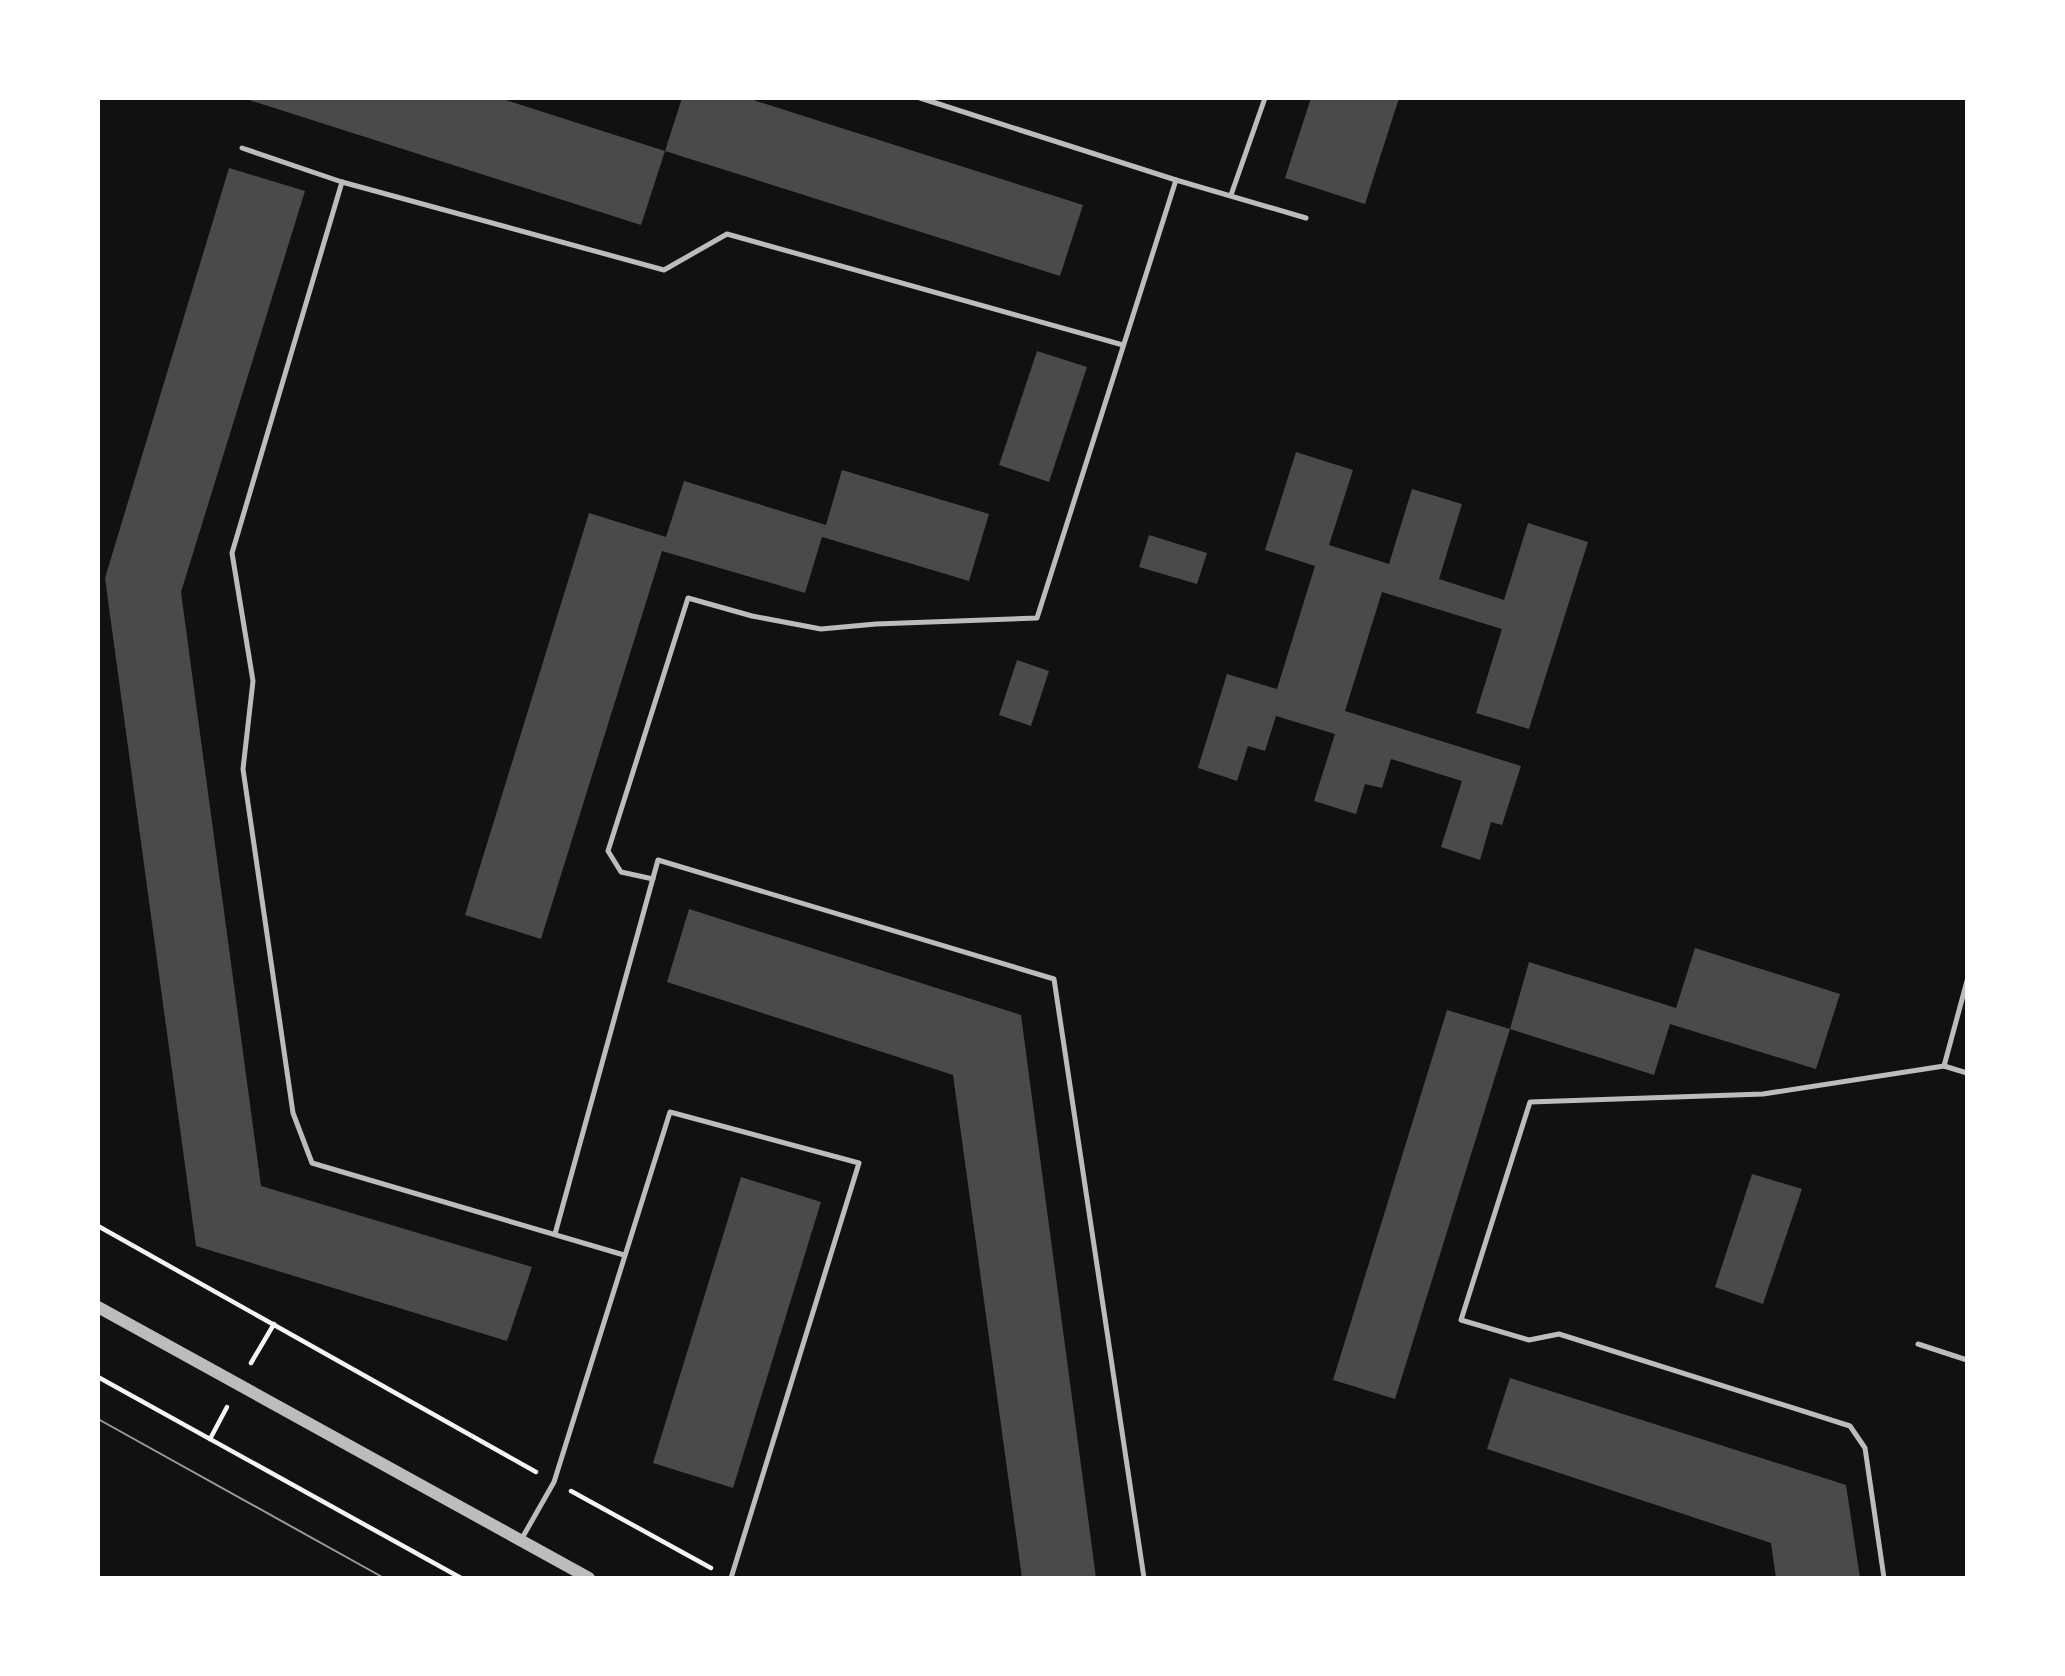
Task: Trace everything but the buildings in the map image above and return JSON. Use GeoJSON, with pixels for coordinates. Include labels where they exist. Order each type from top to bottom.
{"type":"FeatureCollection","features":[{"type":"Feature","properties":{"kind":"street"},"geometry":{"type":"LineString","coordinates":[[98,1307],[589,1578]]}},
{"type":"Feature","properties":{"kind":"lane"},"geometry":{"type":"LineString","coordinates":[[920,98],[1176,180],[1306,218]]}},
{"type":"Feature","properties":{"kind":"lane"},"geometry":{"type":"LineString","coordinates":[[1231,195],[1265,98]]}},
{"type":"Feature","properties":{"kind":"lane"},"geometry":{"type":"LineString","coordinates":[[242,148],[342,182],[664,270],[727,234],[1123,345]]}},
{"type":"Feature","properties":{"kind":"lane"},"geometry":{"type":"LineString","coordinates":[[653,879],[621,872],[608,851],[688,598],[752,616],[821,629],[876,624],[1037,618],[1176,180]]}},
{"type":"Feature","properties":{"kind":"lane"},"geometry":{"type":"LineString","coordinates":[[342,182],[232,552],[253,681],[243,769],[293,1113],[312,1163],[624,1255]]}},
{"type":"Feature","properties":{"kind":"lane"},"geometry":{"type":"LineString","coordinates":[[555,1234],[659,860],[1054,979],[1144,1578]]}},
{"type":"Feature","properties":{"kind":"lane"},"geometry":{"type":"LineString","coordinates":[[1944,1066],[1967,981]]}},
{"type":"Feature","properties":{"kind":"lane"},"geometry":{"type":"LineString","coordinates":[[1884,1578],[1865,1448],[1850,1426],[1559,1334],[1529,1340],[1461,1320],[1530,1102],[1763,1094],[1944,1066],[1967,1073]]}},
{"type":"Feature","properties":{"kind":"lane"},"geometry":{"type":"LineString","coordinates":[[521,1540],[554,1482],[670,1112],[859,1163],[731,1578]]}},
{"type":"Feature","properties":{"kind":"lane"},"geometry":{"type":"LineString","coordinates":[[1919,1344],[1967,1360]]}},
{"type":"Feature","properties":{"kind":"path"},"geometry":{"type":"LineString","coordinates":[[98,1226],[719,1572]]}},
{"type":"Feature","properties":{"kind":"path"},"geometry":{"type":"LineString","coordinates":[[98,1377],[461,1578]]}},
{"type":"Feature","properties":{"kind":"tram line"},"geometry":{"type":"LineString","coordinates":[[98,1419],[384,1578]]}}]}
